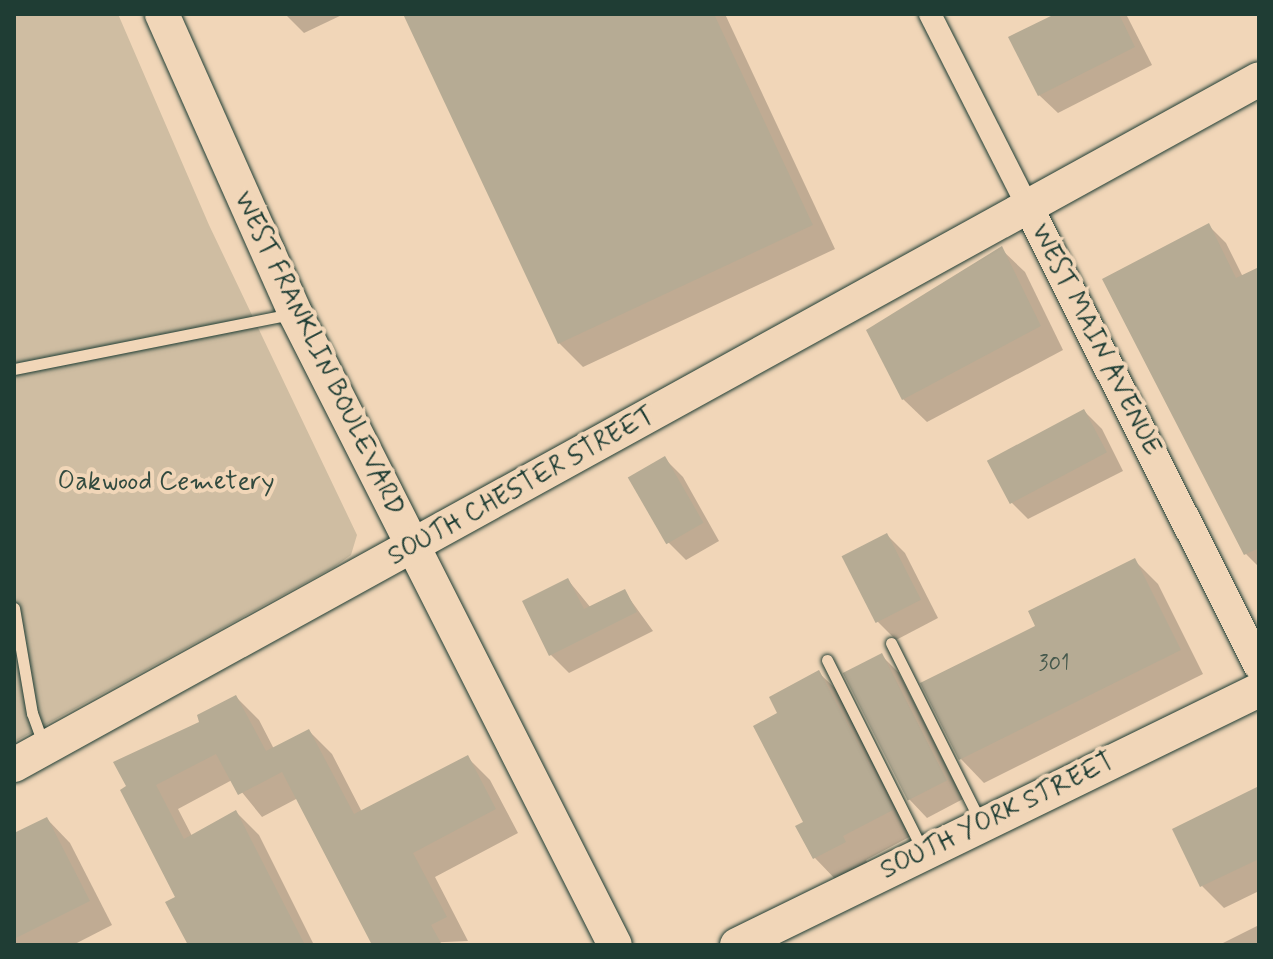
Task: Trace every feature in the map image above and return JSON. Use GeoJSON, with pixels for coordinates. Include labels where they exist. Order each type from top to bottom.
{"type":"FeatureCollection","features":[{"type":"Feature","properties":{"kind":"main road","name":"WEST FRANKLIN BOULEVARD"},"geometry":{"type":"LineString","coordinates":[[162,14],[295,313],[615,945]]}},
{"type":"Feature","properties":{"kind":"main road","name":"SOUTH CHESTER STREET"},"geometry":{"type":"LineString","coordinates":[[14,765],[413,548],[1026,203],[1259,79]]}},
{"type":"Feature","properties":{"kind":"main road","name":"SOUTH YORK STREET"},"geometry":{"type":"LineString","coordinates":[[737,945],[1259,690]]}},
{"type":"Feature","properties":{"kind":"street","name":"WEST MAIN AVENUE"},"geometry":{"type":"LineString","coordinates":[[930,14],[1259,666]]}},
{"type":"Feature","properties":{"kind":"lane"},"geometry":{"type":"LineString","coordinates":[[14,369],[295,313]]}},
{"type":"Feature","properties":{"kind":"lane"},"geometry":{"type":"LineString","coordinates":[[14,608],[32,713],[44,748]]}},
{"type":"Feature","properties":{"kind":"lane"},"geometry":{"type":"LineString","coordinates":[[891,643],[982,826]]}},
{"type":"Feature","properties":{"kind":"lane"},"geometry":{"type":"LineString","coordinates":[[827,660],[924,853]]}},
{"type":"Feature","properties":{"kind":"green space","name":"Oakwood Cemetery"},"geometry":{"type":"Polygon","coordinates":[[[14,14],[118,14],[209,225],[357,535],[351,555],[334,567],[14,742],[14,14]]]}},
{"type":"Feature","properties":{"kind":"building"},"geometry":{"type":"Polygon","coordinates":[[[403,14],[714,14],[813,225],[558,344],[403,14]]]}},
{"type":"Feature","properties":{"kind":"building"},"geometry":{"type":"Polygon","coordinates":[[[1055,14],[1119,14],[1135,47],[1038,96],[1008,37],[1055,14]]]}},
{"type":"Feature","properties":{"kind":"building"},"geometry":{"type":"Polygon","coordinates":[[[1209,223],[1236,278],[1259,267],[1259,548],[1244,555],[1102,279],[1209,223]]]}},
{"type":"Feature","properties":{"kind":"building"},"geometry":{"type":"Polygon","coordinates":[[[1002,246],[1041,326],[902,400],[866,330],[1002,246]]]}},
{"type":"Feature","properties":{"kind":"building"},"geometry":{"type":"Polygon","coordinates":[[[1084,409],[1107,452],[1010,504],[987,461],[1084,409]]]}},
{"type":"Feature","properties":{"kind":"building"},"geometry":{"type":"Polygon","coordinates":[[[665,456],[704,523],[666,544],[628,478],[665,456]]]}},
{"type":"Feature","properties":{"kind":"building"},"geometry":{"type":"Polygon","coordinates":[[[887,533],[921,600],[876,623],[842,556],[887,533]]]}},
{"type":"Feature","properties":{"kind":"building"},"geometry":{"type":"Polygon","coordinates":[[[1135,558],[1181,650],[959,760],[920,683],[1035,626],[1028,611],[1135,558]]]}},
{"type":"Feature","properties":{"kind":"building"},"geometry":{"type":"Polygon","coordinates":[[[568,578],[584,609],[625,589],[637,612],[549,656],[522,601],[568,578]]]}},
{"type":"Feature","properties":{"kind":"building"},"geometry":{"type":"Polygon","coordinates":[[[882,653],[947,780],[908,800],[843,673],[882,653]]]}},
{"type":"Feature","properties":{"kind":"building"},"geometry":{"type":"Polygon","coordinates":[[[819,670],[893,810],[843,836],[846,842],[813,859],[795,826],[803,822],[753,726],[777,713],[769,697],[819,670]]]}},
{"type":"Feature","properties":{"kind":"building"},"geometry":{"type":"Polygon","coordinates":[[[236,695],[266,751],[309,729],[354,814],[468,755],[496,809],[413,853],[447,917],[431,925],[442,945],[372,945],[282,772],[238,795],[216,754],[156,785],[184,839],[236,810],[305,945],[188,945],[165,902],[175,897],[120,790],[126,786],[113,762],[199,722],[197,715],[236,695]]]}},
{"type":"Feature","properties":{"kind":"building"},"geometry":{"type":"Polygon","coordinates":[[[1259,786],[1259,859],[1200,887],[1172,829],[1259,786]]]}},
{"type":"Feature","properties":{"kind":"building"},"geometry":{"type":"Polygon","coordinates":[[[47,817],[90,901],[14,939],[14,833],[47,817]]]}}]}
